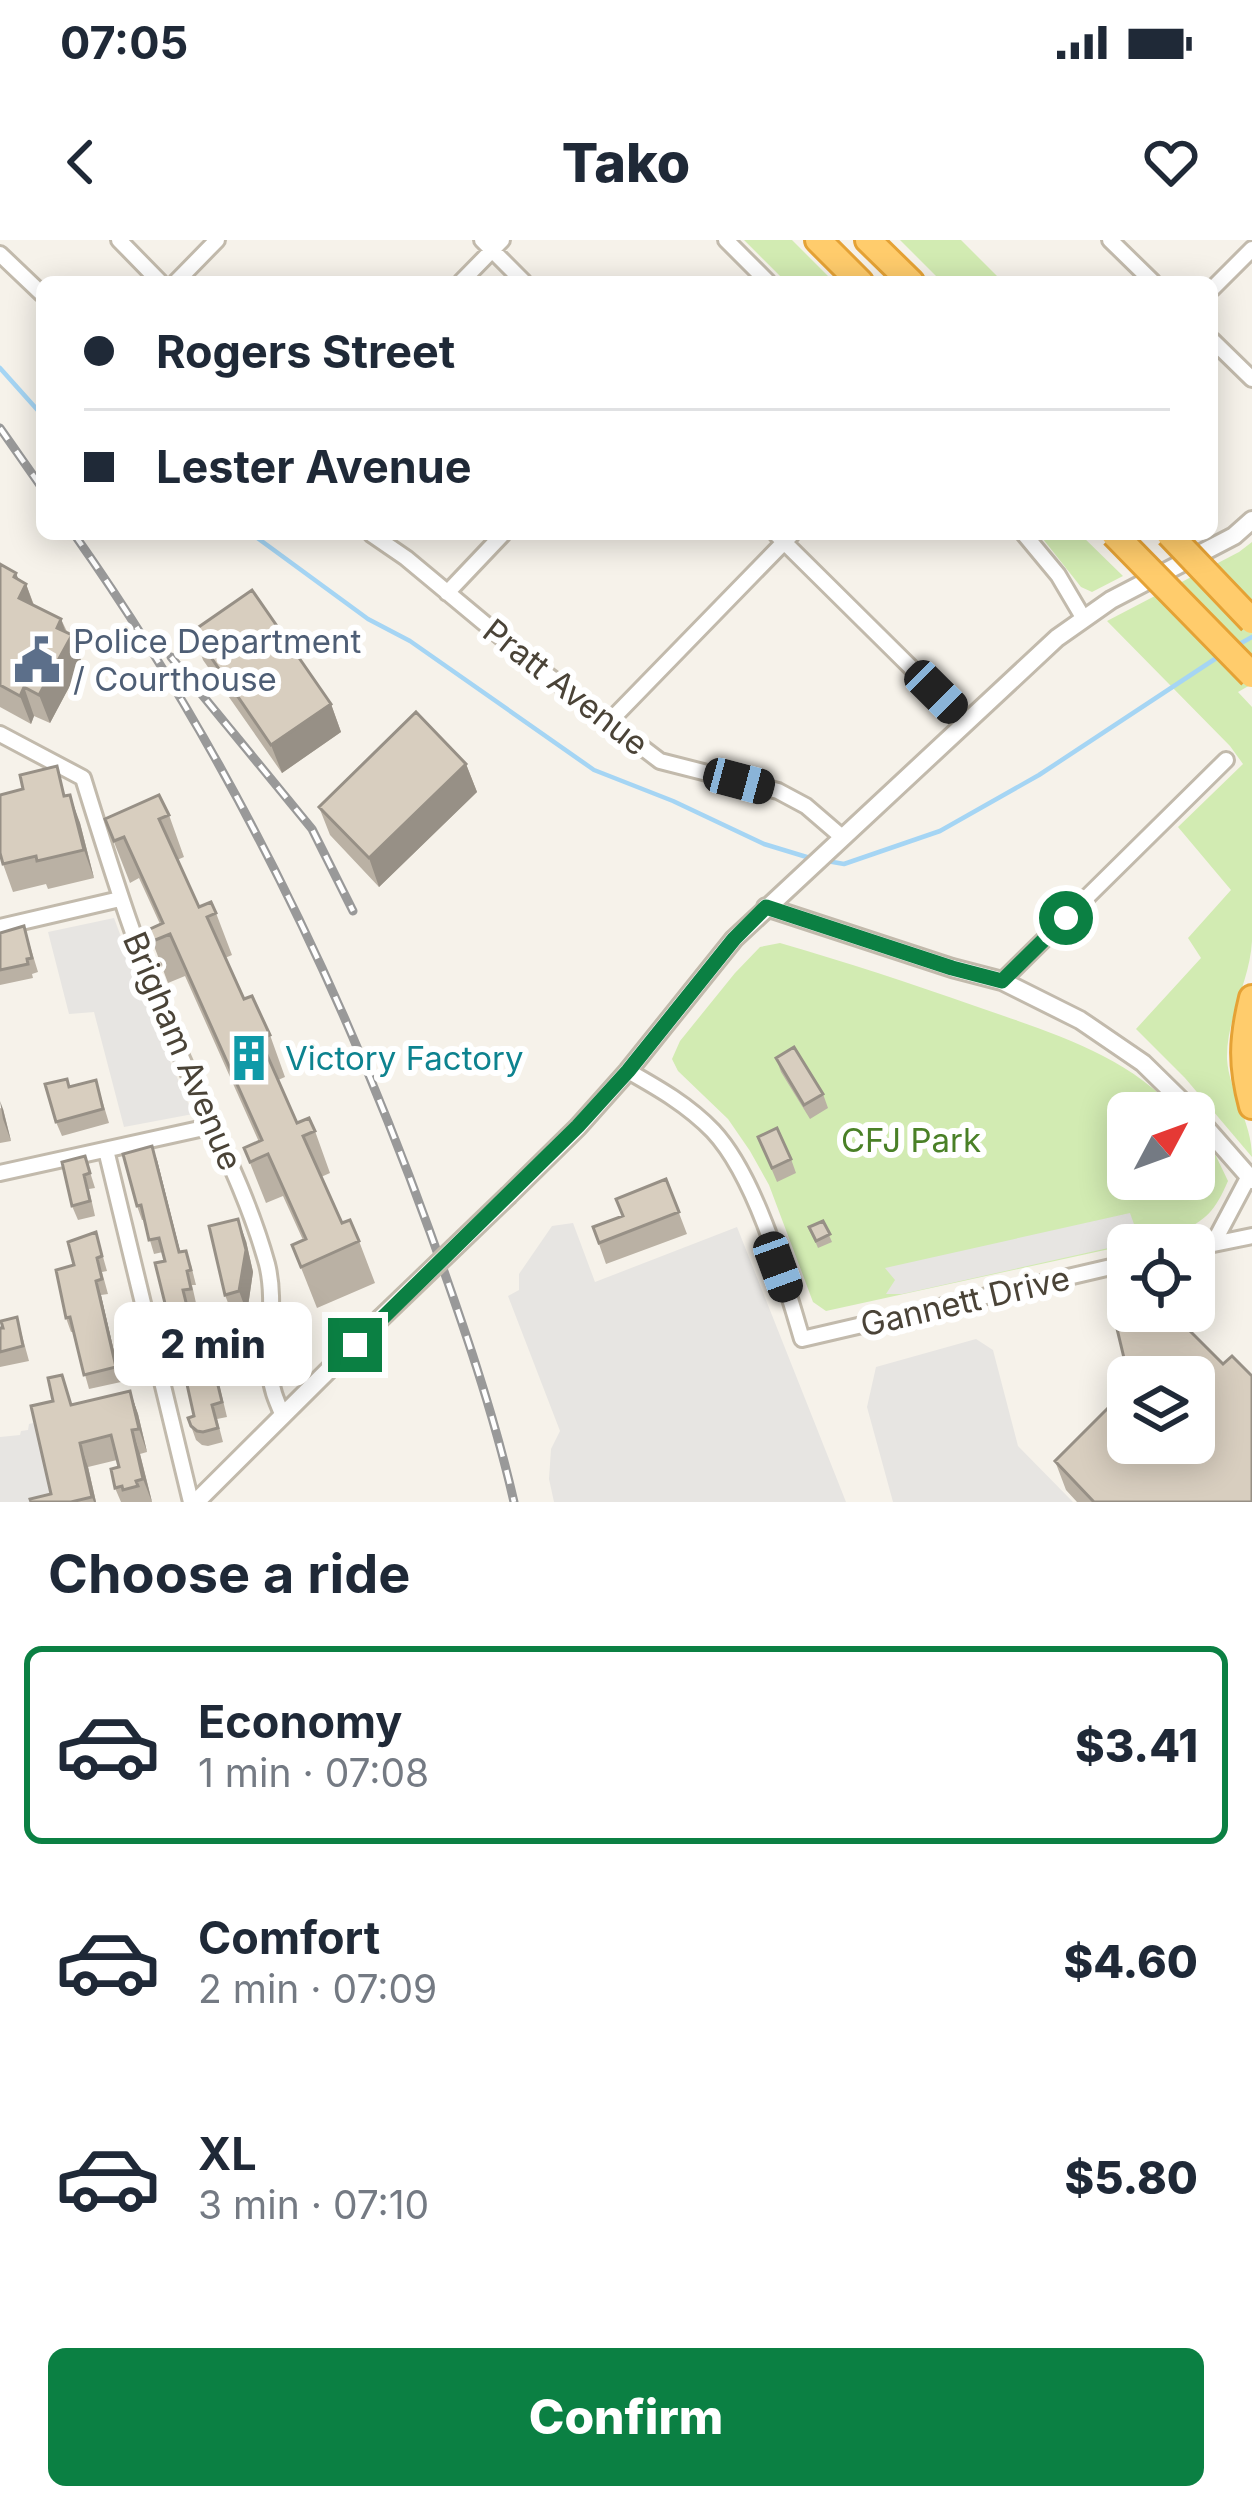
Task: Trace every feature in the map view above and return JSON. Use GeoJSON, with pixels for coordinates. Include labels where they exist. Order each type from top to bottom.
{"type":"FeatureCollection","features":[{"type":"Feature","properties":{"kind":"highway"},"geometry":{"type":"LineString","coordinates":[[818,240],[854,276]]}},
{"type":"Feature","properties":{"kind":"highway"},"geometry":{"type":"LineString","coordinates":[[868,240],[905,276]]}},
{"type":"Feature","properties":{"kind":"highway"},"geometry":{"type":"LineString","coordinates":[[1120,540],[1252,675]]}},
{"type":"Feature","properties":{"kind":"highway"},"geometry":{"type":"LineString","coordinates":[[1175,540],[1252,620]]}},
{"type":"Feature","properties":{"kind":"highway"},"geometry":{"type":"LineString","coordinates":[[1252,998],[1242,1048],[1252,1106]]}},
{"type":"Feature","properties":{"kind":"street"},"geometry":{"type":"LineString","coordinates":[[119,240],[154,276]]}},
{"type":"Feature","properties":{"kind":"street"},"geometry":{"type":"LineString","coordinates":[[182,276],[217,240]]}},
{"type":"Feature","properties":{"kind":"street"},"geometry":{"type":"LineString","coordinates":[[726,240],[756,276]]}},
{"type":"Feature","properties":{"kind":"street"},"geometry":{"type":"LineString","coordinates":[[1110,240],[1147,276]]}},
{"type":"Feature","properties":{"kind":"street"},"geometry":{"type":"LineString","coordinates":[[466,276],[492,244],[519,276]]}},
{"type":"Feature","properties":{"kind":"street"},"geometry":{"type":"LineString","coordinates":[[1218,284],[1252,249]]}},
{"type":"Feature","properties":{"kind":"street"},"geometry":{"type":"LineString","coordinates":[[0,254],[36,288]]}},
{"type":"Feature","properties":{"kind":"street"},"geometry":{"type":"LineString","coordinates":[[1218,346],[1252,379]]}},
{"type":"Feature","properties":{"kind":"street"},"geometry":{"type":"LineString","coordinates":[[106,1150],[193,1502],[578,1126],[734,939],[797,878],[1057,638],[1111,600],[1234,536],[1252,520]]}},
{"type":"Feature","properties":{"kind":"street","name":"Pratt Avenue"},"geometry":{"type":"LineString","coordinates":[[379,540],[660,761],[778,791],[806,806],[838,840]]}},
{"type":"Feature","properties":{"kind":"street"},"geometry":{"type":"LineString","coordinates":[[447,592],[497,540]]}},
{"type":"Feature","properties":{"kind":"street"},"geometry":{"type":"LineString","coordinates":[[608,723],[781,540]]}},
{"type":"Feature","properties":{"kind":"street"},"geometry":{"type":"LineString","coordinates":[[787,540],[966,722]]}},
{"type":"Feature","properties":{"kind":"street"},"geometry":{"type":"LineString","coordinates":[[1029,540],[1058,575],[1084,619]]}},
{"type":"Feature","properties":{"kind":"street","name":"Brigham Avenue"},"geometry":{"type":"LineString","coordinates":[[0,734],[83,778],[147,974],[246,1200],[268,1269],[269,1371],[283,1416]]}},
{"type":"Feature","properties":{"kind":"street"},"geometry":{"type":"LineString","coordinates":[[1002,981],[1226,760]]}},
{"type":"Feature","properties":{"kind":"street"},"geometry":{"type":"LineString","coordinates":[[0,927],[120,899]]}},
{"type":"Feature","properties":{"kind":"street"},"geometry":{"type":"LineString","coordinates":[[766,907],[1002,981],[1080,1020],[1143,1063],[1173,1092]]}},
{"type":"Feature","properties":{"kind":"street","name":"Gannett Drive"},"geometry":{"type":"LineString","coordinates":[[628,1071],[676,1099],[715,1132],[740,1168],[802,1339],[1107,1268]]}},
{"type":"Feature","properties":{"kind":"street"},"geometry":{"type":"LineString","coordinates":[[0,1173],[213,1126]]}},
{"type":"Feature","properties":{"kind":"street"},"geometry":{"type":"LineString","coordinates":[[1215,1137],[1250,1178],[1215,1242]]}},
{"type":"Feature","properties":{"kind":"street"},"geometry":{"type":"LineString","coordinates":[[1215,1244],[1252,1236]]}},
{"type":"Feature","properties":{"kind":"green space"},"geometry":{"type":"Polygon","coordinates":[[[744,240],[792,240],[828,276],[780,276],[744,240]]]}},
{"type":"Feature","properties":{"kind":"green space"},"geometry":{"type":"Polygon","coordinates":[[[900,240],[961,240],[997,276],[936,276],[900,240]]]}},
{"type":"Feature","properties":{"kind":"green space"},"geometry":{"type":"Polygon","coordinates":[[[1044,540],[1086,540],[1123,576],[1092,592],[1081,587],[1044,540]]]}},
{"type":"Feature","properties":{"kind":"green space"},"geometry":{"type":"Polygon","coordinates":[[[1252,542],[1252,684],[1238,692],[1252,707],[1252,941],[1227,1059],[1252,1157],[1215,1113],[1215,1092],[1197,1092],[1136,1029],[1201,958],[1188,938],[1231,890],[1178,827],[1243,764],[1107,621],[1252,542]]]}},
{"type":"Feature","properties":{"kind":"green space","name":"CFJ Park"},"geometry":{"type":"Polygon","coordinates":[[[780,943],[878,973],[1030,1025],[1110,1060],[1158,1092],[1107,1092],[1107,1200],[1215,1200],[1215,1154],[1228,1181],[1219,1200],[1195,1224],[1107,1224],[1107,1250],[826,1311],[813,1302],[769,1185],[750,1151],[728,1119],[678,1071],[672,1059],[680,1041],[760,947],[780,943]]]}},
{"type":"Feature","properties":{"kind":"shaded area"},"geometry":{"type":"Polygon","coordinates":[[[114,918],[193,1114],[124,1127],[94,1012],[69,1014],[48,932],[114,918]]]}},
{"type":"Feature","properties":{"kind":"shaded area"},"geometry":{"type":"Polygon","coordinates":[[[1130,1213],[1134,1224],[1107,1224],[1107,1248],[902,1294],[886,1294],[895,1280],[885,1268],[1130,1213]]]}},
{"type":"Feature","properties":{"kind":"shaded area"},"geometry":{"type":"Polygon","coordinates":[[[573,1223],[595,1282],[737,1227],[846,1502],[554,1502],[549,1479],[551,1449],[560,1431],[508,1296],[519,1290],[519,1274],[552,1226],[573,1223]]]}},
{"type":"Feature","properties":{"kind":"shaded area"},"geometry":{"type":"Polygon","coordinates":[[[976,1339],[993,1350],[1018,1446],[1073,1502],[893,1502],[867,1407],[876,1367],[976,1339]]]}},
{"type":"Feature","properties":{"kind":"shaded area"},"geometry":{"type":"Polygon","coordinates":[[[54,1402],[37,1432],[53,1502],[0,1502],[0,1437],[28,1430],[33,1423],[30,1407],[54,1402]]]}},
{"type":"Feature","properties":{"kind":"building","name":"Police Department / Courthouse"},"geometry":{"type":"Polygon","coordinates":[[[0,564],[26,584],[19,598],[61,619],[57,628],[72,635],[39,695],[24,687],[20,696],[0,685],[0,564]]]}},
{"type":"Feature","properties":{"kind":"building"},"geometry":{"type":"Polygon","coordinates":[[[252,590],[331,704],[271,745],[193,631],[252,590]]]}},
{"type":"Feature","properties":{"kind":"building"},"geometry":{"type":"Polygon","coordinates":[[[416,712],[466,764],[369,858],[319,807],[416,712]]]}},
{"type":"Feature","properties":{"kind":"building"},"geometry":{"type":"Polygon","coordinates":[[[57,766],[84,850],[3,864],[0,795],[23,789],[20,775],[57,766]]]}},
{"type":"Feature","properties":{"kind":"building","name":"Victory Factory"},"geometry":{"type":"Polygon","coordinates":[[[159,795],[169,815],[159,819],[199,907],[211,902],[216,913],[207,917],[244,999],[252,996],[270,1035],[260,1039],[297,1123],[309,1118],[315,1131],[303,1136],[342,1223],[350,1220],[359,1241],[301,1267],[292,1245],[306,1239],[268,1154],[250,1162],[244,1148],[262,1140],[170,934],[153,941],[148,930],[163,923],[124,837],[114,841],[105,819],[159,795]]]}},
{"type":"Feature","properties":{"kind":"building"},"geometry":{"type":"Polygon","coordinates":[[[24,926],[32,958],[27,959],[28,964],[0,970],[0,933],[24,926]]]}},
{"type":"Feature","properties":{"kind":"building"},"geometry":{"type":"Polygon","coordinates":[[[794,1047],[823,1094],[804,1105],[776,1058],[794,1047]]]}},
{"type":"Feature","properties":{"kind":"building"},"geometry":{"type":"Polygon","coordinates":[[[67,1079],[69,1087],[96,1080],[103,1109],[56,1122],[45,1084],[67,1079]]]}},
{"type":"Feature","properties":{"kind":"building"},"geometry":{"type":"Polygon","coordinates":[[[777,1128],[791,1159],[772,1168],[758,1137],[777,1128]]]}},
{"type":"Feature","properties":{"kind":"building"},"geometry":{"type":"Polygon","coordinates":[[[152,1146],[179,1252],[186,1251],[191,1270],[187,1271],[191,1289],[183,1290],[197,1347],[206,1345],[222,1402],[212,1405],[218,1428],[203,1432],[191,1426],[188,1418],[194,1416],[184,1371],[178,1372],[155,1263],[165,1261],[159,1238],[149,1240],[123,1154],[152,1146]]]}},
{"type":"Feature","properties":{"kind":"building"},"geometry":{"type":"Polygon","coordinates":[[[85,1156],[90,1201],[72,1206],[62,1162],[85,1156]]]}},
{"type":"Feature","properties":{"kind":"building"},"geometry":{"type":"Polygon","coordinates":[[[666,1179],[679,1212],[599,1243],[593,1227],[623,1216],[616,1199],[666,1179]]]}},
{"type":"Feature","properties":{"kind":"building"},"geometry":{"type":"Polygon","coordinates":[[[238,1219],[246,1250],[239,1291],[225,1295],[209,1226],[238,1219]]]}},
{"type":"Feature","properties":{"kind":"building"},"geometry":{"type":"Polygon","coordinates":[[[823,1221],[830,1234],[816,1241],[809,1227],[823,1221]]]}},
{"type":"Feature","properties":{"kind":"building"},"geometry":{"type":"Polygon","coordinates":[[[96,1232],[102,1279],[96,1281],[116,1367],[84,1375],[56,1270],[74,1265],[68,1242],[96,1232]]]}},
{"type":"Feature","properties":{"kind":"building"},"geometry":{"type":"Polygon","coordinates":[[[17,1317],[23,1346],[0,1352],[1,1321],[17,1317]]]}},
{"type":"Feature","properties":{"kind":"building"},"geometry":{"type":"Polygon","coordinates":[[[1118,1332],[1191,1332],[1215,1356],[1124,1356],[1118,1332]]]}},
{"type":"Feature","properties":{"kind":"building"},"geometry":{"type":"Polygon","coordinates":[[[1215,1356],[1223,1364],[1232,1356],[1252,1376],[1252,1502],[1094,1502],[1055,1461],[1107,1409],[1107,1464],[1215,1464],[1215,1356]]]}},
{"type":"Feature","properties":{"kind":"building"},"geometry":{"type":"Polygon","coordinates":[[[62,1375],[71,1405],[130,1391],[139,1429],[132,1430],[143,1479],[136,1481],[138,1486],[115,1488],[111,1469],[119,1467],[111,1435],[80,1443],[92,1497],[31,1502],[51,1494],[31,1406],[53,1401],[48,1378],[62,1375]]]}},
{"type":"Feature","properties":{"kind":"waterway"},"geometry":{"type":"LineString","coordinates":[[0,368],[36,408]]}},
{"type":"Feature","properties":{"kind":"waterway"},"geometry":{"type":"LineString","coordinates":[[260,540],[368,619],[410,641],[594,770],[764,844],[810,858]]}},
{"type":"Feature","properties":{"kind":"waterway"},"geometry":{"type":"LineString","coordinates":[[1236,646],[1252,637]]}},
{"type":"Feature","properties":{"kind":"waterway"},"geometry":{"type":"LineString","coordinates":[[827,861],[844,864],[940,831],[1039,775],[1221,655]]}},
{"type":"Feature","properties":{"kind":"railway"},"geometry":{"type":"LineString","coordinates":[[0,428],[36,479]]}},
{"type":"Feature","properties":{"kind":"railway"},"geometry":{"type":"LineString","coordinates":[[78,540],[230,784],[318,959],[430,1232],[487,1400],[514,1502]]}},
{"type":"Feature","properties":{"kind":"railway"},"geometry":{"type":"LineString","coordinates":[[171,657],[312,829],[353,911]]}},
{"type":"Feature","properties":{"kind":"place","name":"Police Department / Courthouse"},"geometry":{"type":"Point","coordinates":[37,660]}},
{"type":"Feature","properties":{"kind":"place","name":"Victory Factory"},"geometry":{"type":"Point","coordinates":[249,1058]}},
{"type":"Feature","properties":{"kind":"route"},"geometry":{"type":"LineString","coordinates":[[355,1345],[578,1126],[766,907],[1002,981],[1066,918]]}}]}
